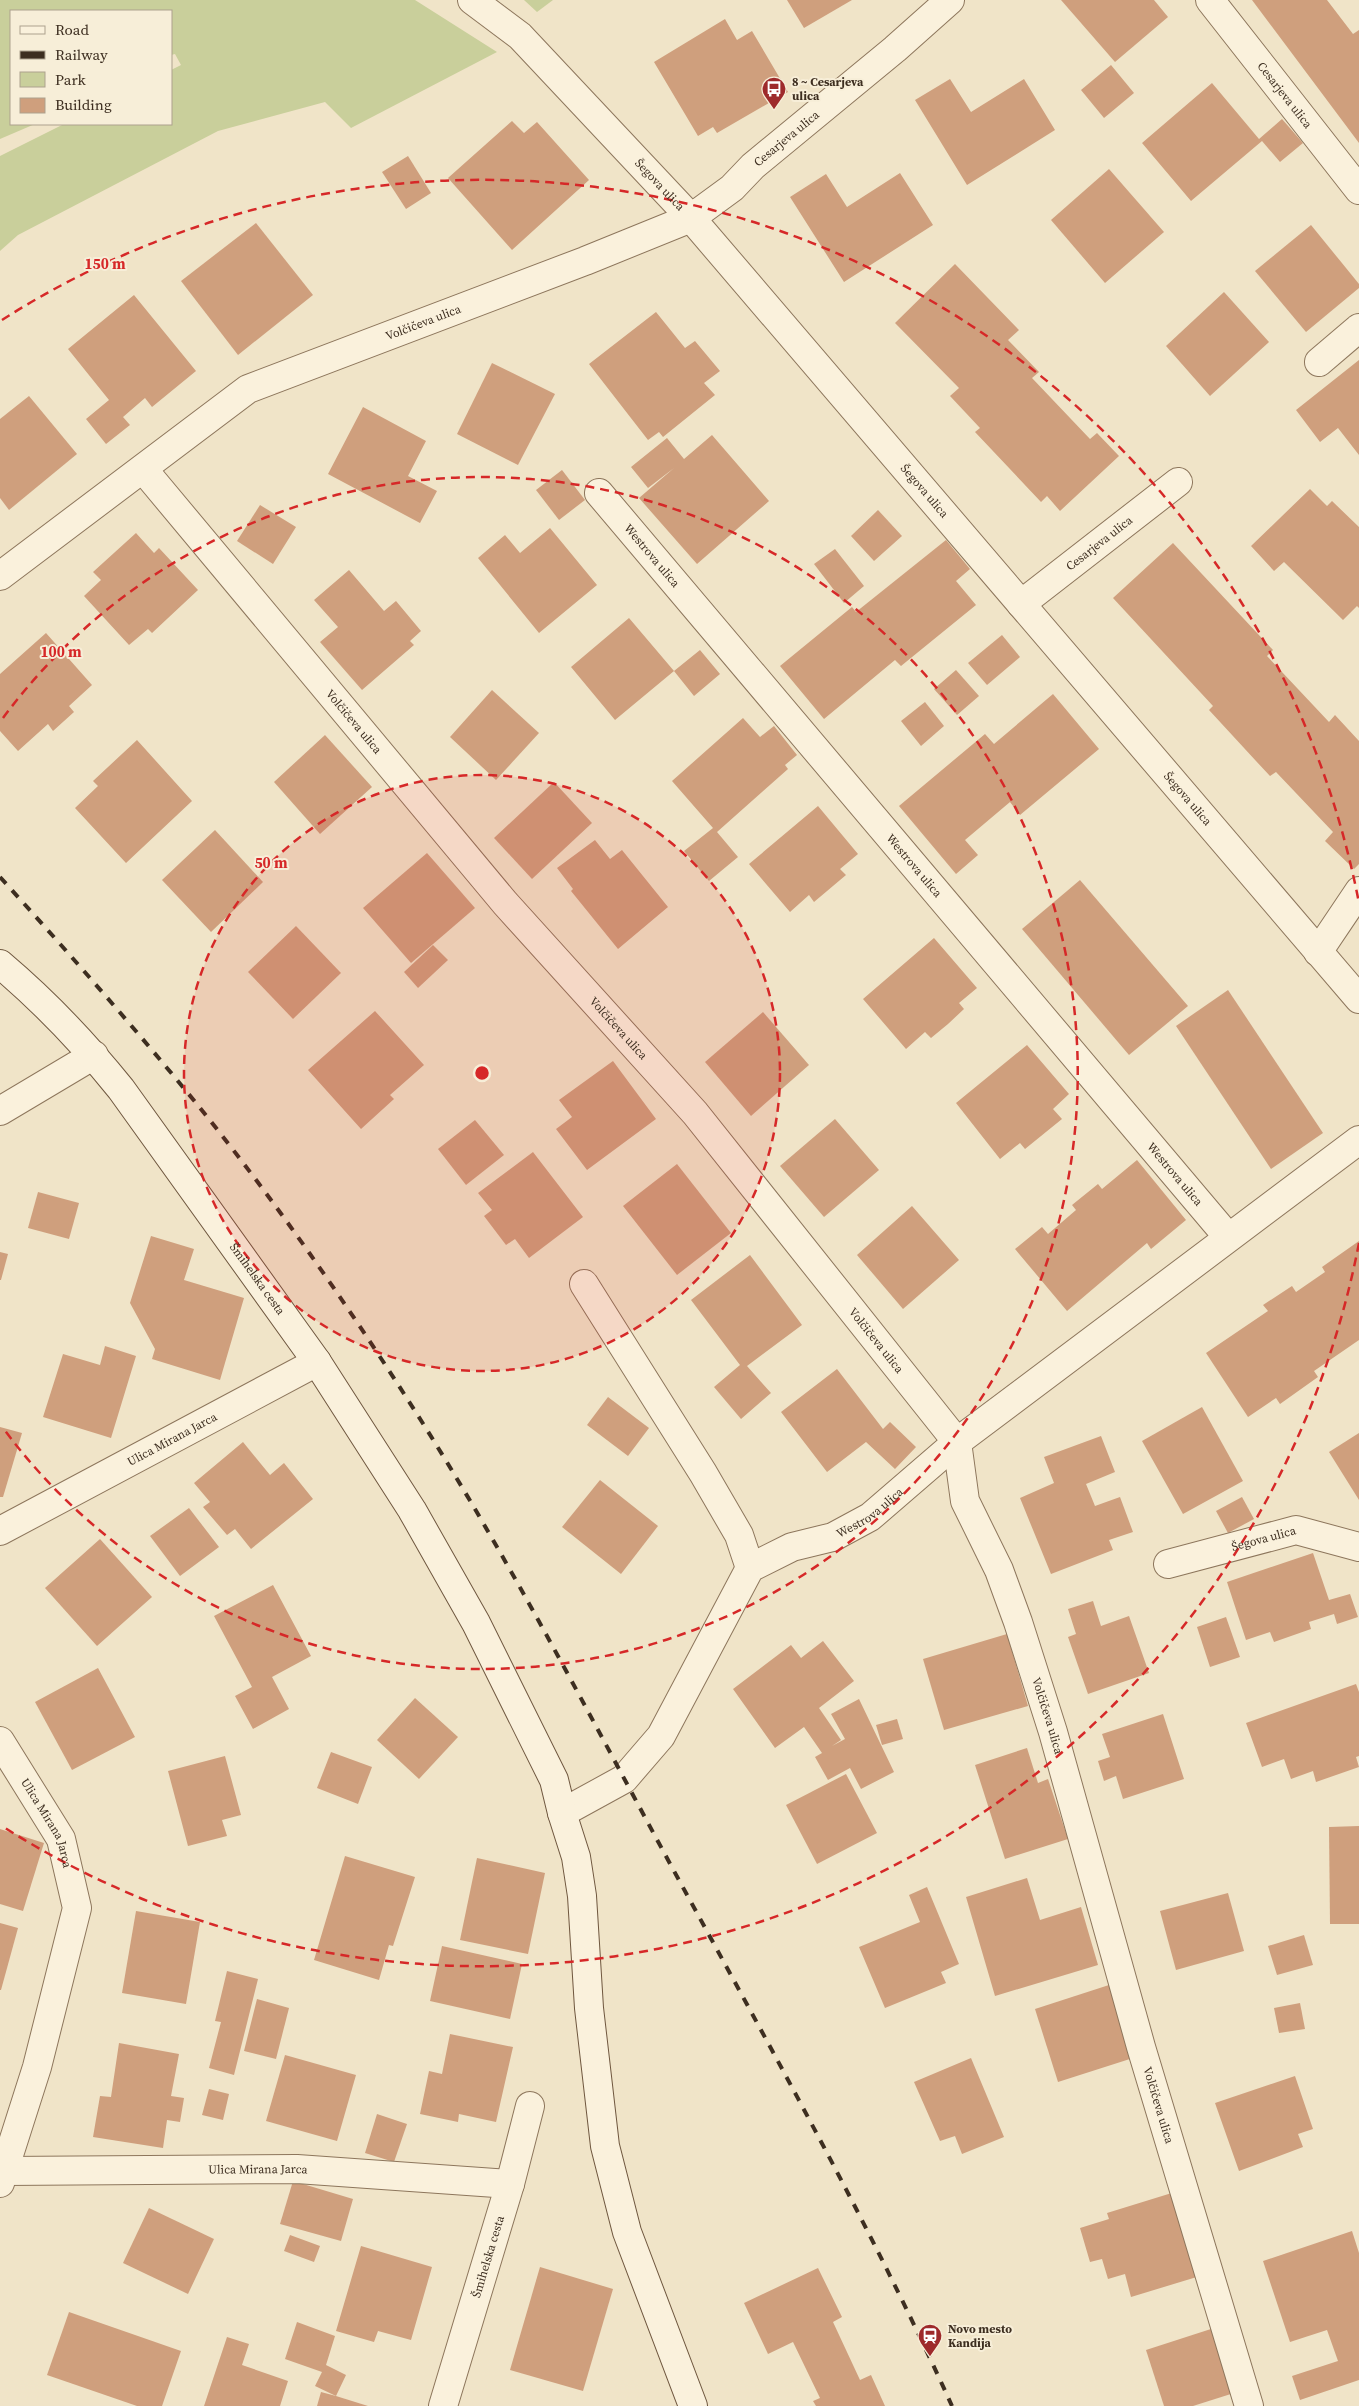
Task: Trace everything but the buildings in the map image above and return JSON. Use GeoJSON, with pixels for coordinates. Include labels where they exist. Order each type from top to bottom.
{"type":"FeatureCollection","features":[{"type":"Feature","properties":{"kind":"street","name":"Šegova ulica"},"geometry":{"type":"LineString","coordinates":[[472,0],[520,36],[691,218],[1359,999]]}},
{"type":"Feature","properties":{"kind":"street","name":"Cesarjeva ulica"},"geometry":{"type":"LineString","coordinates":[[691,218],[726,193],[753,166],[950,0]]}},
{"type":"Feature","properties":{"kind":"street","name":"Cesarjeva ulica"},"geometry":{"type":"LineString","coordinates":[[1210,0],[1359,190]]}},
{"type":"Feature","properties":{"kind":"street","name":"Volčičeva ulica"},"geometry":{"type":"LineString","coordinates":[[0,576],[248,389],[691,218]]}},
{"type":"Feature","properties":{"kind":"street"},"geometry":{"type":"LineString","coordinates":[[1319,362],[1359,328]]}},
{"type":"Feature","properties":{"kind":"street","name":"Volčičeva ulica"},"geometry":{"type":"LineString","coordinates":[[143,469],[505,903],[695,1113],[957,1442],[965,1501],[999,1570],[1018,1622],[1053,1732],[1141,2047],[1249,2406]]}},
{"type":"Feature","properties":{"kind":"street","name":"Cesarjeva ulica"},"geometry":{"type":"LineString","coordinates":[[1021,604],[1178,482]]}},
{"type":"Feature","properties":{"kind":"street","name":"Westrova ulica"},"geometry":{"type":"LineString","coordinates":[[600,493],[1228,1237]]}},
{"type":"Feature","properties":{"kind":"street"},"geometry":{"type":"LineString","coordinates":[[1318,952],[1359,891]]}},
{"type":"Feature","properties":{"kind":"street","name":"Šmihelska cesta"},"geometry":{"type":"LineString","coordinates":[[0,964],[37,995],[94,1055],[121,1089],[317,1362],[412,1510],[476,1623],[554,1780],[576,1858],[582,1896],[589,2008],[605,2146],[627,2232],[694,2404]]}},
{"type":"Feature","properties":{"kind":"street"},"geometry":{"type":"LineString","coordinates":[[0,1111],[94,1055]]}},
{"type":"Feature","properties":{"kind":"street","name":"Westrova ulica"},"geometry":{"type":"LineString","coordinates":[[750,1568],[792,1547],[833,1537],[870,1517],[957,1442],[1359,1140]]}},
{"type":"Feature","properties":{"kind":"street"},"geometry":{"type":"LineString","coordinates":[[562,1813],[624,1779],[661,1736],[750,1568],[739,1536],[703,1473],[584,1284]]}},
{"type":"Feature","properties":{"kind":"street","name":"Ulica Mirana Jarca"},"geometry":{"type":"LineString","coordinates":[[0,1531],[317,1362]]}},
{"type":"Feature","properties":{"kind":"street","name":"Šegova ulica"},"geometry":{"type":"LineString","coordinates":[[1168,1564],[1296,1530],[1359,1547]]}},
{"type":"Feature","properties":{"kind":"street","name":"Ulica Mirana Jarca"},"geometry":{"type":"LineString","coordinates":[[0,1741],[61,1839],[78,1908],[37,2067],[2,2177],[297,2169],[510,2184]]}},
{"type":"Feature","properties":{"kind":"street","name":"Šmihelska cesta"},"geometry":{"type":"LineString","coordinates":[[443,2406],[510,2184],[530,2106]]}},
{"type":"Feature","properties":{"kind":"green space"},"geometry":{"type":"Polygon","coordinates":[[[0,0],[415,0],[497,52],[351,128],[325,102],[218,131],[18,235],[0,251],[0,156],[62,125],[172,125],[172,70],[181,65],[175,54],[172,55],[172,10],[10,10],[10,125],[33,125],[0,139],[0,0]]]}},
{"type":"Feature","properties":{"kind":"green space"},"geometry":{"type":"Polygon","coordinates":[[[524,0],[553,0],[537,12],[524,0]]]}},
{"type":"Feature","properties":{"kind":"railway"},"geometry":{"type":"LineString","coordinates":[[0,877],[124,1017],[196,1103],[256,1180],[369,1340],[457,1478],[555,1650],[786,2076],[889,2273],[952,2406]]}},
{"type":"Feature","properties":{"kind":"place","name":"8 ~ Cesarjeva ulica"},"geometry":{"type":"Point","coordinates":[774,110]}},
{"type":"Feature","properties":{"kind":"place","name":"Novo mesto Kandija"},"geometry":{"type":"Point","coordinates":[930,2357]}}]}
